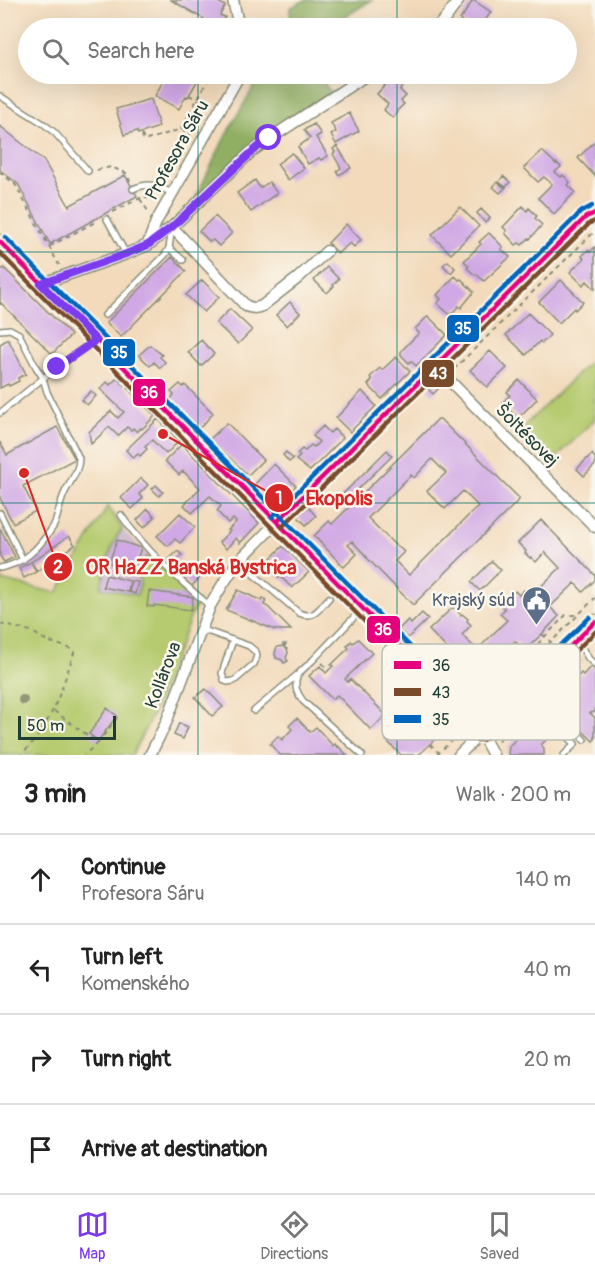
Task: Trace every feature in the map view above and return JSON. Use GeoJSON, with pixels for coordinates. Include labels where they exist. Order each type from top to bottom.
{"type":"FeatureCollection","features":[{"type":"Feature","properties":{"kind":"street"},"geometry":{"type":"LineString","coordinates":[[233,0],[237,18]]}},
{"type":"Feature","properties":{"kind":"street"},"geometry":{"type":"LineString","coordinates":[[446,18],[459,0]]}},
{"type":"Feature","properties":{"kind":"street","name":"Profesora Sáru"},"geometry":{"type":"LineString","coordinates":[[148,245],[156,222],[234,84]]}},
{"type":"Feature","properties":{"kind":"street","name":"Profesora Sáru"},"geometry":{"type":"LineString","coordinates":[[41,284],[148,245],[172,227],[269,138],[353,84]]}},
{"type":"Feature","properties":{"kind":"street","name":"Kollárova"},"geometry":{"type":"LineString","coordinates":[[150,755],[166,723],[210,606],[239,562],[277,522],[442,367],[586,217],[595,213]]}},
{"type":"Feature","properties":{"kind":"street","name":"Profesora Sáru"},"geometry":{"type":"LineString","coordinates":[[172,227],[246,306],[251,308],[262,306],[298,278],[327,251]]}},
{"type":"Feature","properties":{"kind":"street"},"geometry":{"type":"LineString","coordinates":[[0,243],[398,644]]}},
{"type":"Feature","properties":{"kind":"street","name":"Šoltésovej"},"geometry":{"type":"LineString","coordinates":[[442,367],[595,527]]}},
{"type":"Feature","properties":{"kind":"street"},"geometry":{"type":"LineString","coordinates":[[572,644],[595,622]]}},
{"type":"Feature","properties":{"kind":"street"},"geometry":{"type":"LineString","coordinates":[[459,755],[474,740]]}},
{"type":"Feature","properties":{"kind":"street"},"geometry":{"type":"LineString","coordinates":[[485,740],[493,755]]}},
{"type":"Feature","properties":{"kind":"lane"},"geometry":{"type":"LineString","coordinates":[[0,96],[55,133],[88,171]]}},
{"type":"Feature","properties":{"kind":"lane"},"geometry":{"type":"LineString","coordinates":[[133,189],[143,185],[155,185],[172,193]]}},
{"type":"Feature","properties":{"kind":"lane"},"geometry":{"type":"LineString","coordinates":[[107,219],[126,254]]}},
{"type":"Feature","properties":{"kind":"lane","name":"Profesora Sáru"},"geometry":{"type":"LineString","coordinates":[[169,248],[172,227]]}},
{"type":"Feature","properties":{"kind":"lane"},"geometry":{"type":"LineString","coordinates":[[105,315],[165,255],[169,248],[183,260]]}},
{"type":"Feature","properties":{"kind":"lane"},"geometry":{"type":"LineString","coordinates":[[0,330],[10,329],[19,334],[43,378],[47,392],[80,458],[80,465],[63,496],[55,524],[37,549],[23,560],[0,568]]}},
{"type":"Feature","properties":{"kind":"lane"},"geometry":{"type":"LineString","coordinates":[[0,413],[57,367],[96,340]]}},
{"type":"Feature","properties":{"kind":"lane"},"geometry":{"type":"LineString","coordinates":[[0,513],[23,560]]}},
{"type":"Feature","properties":{"kind":"lane"},"geometry":{"type":"LineString","coordinates":[[121,515],[146,547],[210,606]]}},
{"type":"Feature","properties":{"kind":"lane"},"geometry":{"type":"LineString","coordinates":[[239,562],[304,615],[314,614],[329,598]]}},
{"type":"Feature","properties":{"kind":"lane"},"geometry":{"type":"LineString","coordinates":[[254,711],[312,662],[362,608]]}},
{"type":"Feature","properties":{"kind":"lane"},"geometry":{"type":"LineString","coordinates":[[201,629],[249,646],[256,652],[254,664],[231,682],[224,680],[222,673],[232,640]]}},
{"type":"Feature","properties":{"kind":"lane"},"geometry":{"type":"LineString","coordinates":[[577,639],[595,664]]}},
{"type":"Feature","properties":{"kind":"lane"},"geometry":{"type":"LineString","coordinates":[[298,674],[296,688],[303,701],[362,755]]}},
{"type":"Feature","properties":{"kind":"lane"},"geometry":{"type":"LineString","coordinates":[[580,736],[584,740]]}},
{"type":"Feature","properties":{"kind":"lane"},"geometry":{"type":"LineString","coordinates":[[564,755],[574,744],[571,740]]}},
{"type":"Feature","properties":{"kind":"path"},"geometry":{"type":"LineString","coordinates":[[142,135],[144,141],[181,129],[205,84]]}},
{"type":"Feature","properties":{"kind":"path"},"geometry":{"type":"LineString","coordinates":[[189,95],[219,110]]}},
{"type":"Feature","properties":{"kind":"path"},"geometry":{"type":"LineString","coordinates":[[181,129],[196,137]]}},
{"type":"Feature","properties":{"kind":"path"},"geometry":{"type":"LineString","coordinates":[[88,171],[111,167],[126,173]]}},
{"type":"Feature","properties":{"kind":"path"},"geometry":{"type":"LineString","coordinates":[[0,172],[15,184],[61,268]]}},
{"type":"Feature","properties":{"kind":"path"},"geometry":{"type":"LineString","coordinates":[[140,198],[147,210]]}},
{"type":"Feature","properties":{"kind":"path"},"geometry":{"type":"LineString","coordinates":[[442,367],[455,369],[595,231]]}},
{"type":"Feature","properties":{"kind":"path"},"geometry":{"type":"LineString","coordinates":[[543,635],[551,642],[595,598]]}},
{"type":"Feature","properties":{"kind":"path"},"geometry":{"type":"LineString","coordinates":[[536,644],[566,615],[578,615]]}},
{"type":"Feature","properties":{"kind":"path"},"geometry":{"type":"LineString","coordinates":[[0,624],[31,631],[47,641],[75,650],[54,711],[33,743],[21,755]]}},
{"type":"Feature","properties":{"kind":"path"},"geometry":{"type":"LineString","coordinates":[[54,711],[98,743]]}},
{"type":"Feature","properties":{"kind":"path"},"geometry":{"type":"LineString","coordinates":[[84,755],[98,743],[119,715]]}},
{"type":"Feature","properties":{"kind":"path"},"geometry":{"type":"LineString","coordinates":[[430,744],[438,754],[453,740]]}},
{"type":"Feature","properties":{"kind":"shaded area"},"geometry":{"type":"Polygon","coordinates":[[[122,529],[149,556],[146,557],[139,575],[140,584],[137,595],[101,587],[107,563],[122,529]]]}},
{"type":"Feature","properties":{"kind":"green space"},"geometry":{"type":"Polygon","coordinates":[[[305,0],[372,0],[343,18],[290,18],[290,8],[305,0]]]}},
{"type":"Feature","properties":{"kind":"green space"},"geometry":{"type":"Polygon","coordinates":[[[255,84],[325,84],[331,93],[261,136],[194,201],[226,135],[255,84]]]}},
{"type":"Feature","properties":{"kind":"green space"},"geometry":{"type":"Polygon","coordinates":[[[595,357],[595,419],[551,463],[519,431],[595,357]]]}},
{"type":"Feature","properties":{"kind":"green space"},"geometry":{"type":"Polygon","coordinates":[[[108,506],[122,529],[111,549],[101,587],[137,595],[140,584],[139,575],[146,557],[149,556],[191,594],[193,600],[199,602],[192,613],[152,716],[132,755],[0,755],[0,580],[57,593],[108,506]]]}},
{"type":"Feature","properties":{"kind":"building"},"geometry":{"type":"Polygon","coordinates":[[[171,0],[215,0],[225,6],[220,15],[225,18],[202,18],[171,0]]]}},
{"type":"Feature","properties":{"kind":"building"},"geometry":{"type":"Polygon","coordinates":[[[473,0],[491,12],[487,18],[461,18],[473,0]]]}},
{"type":"Feature","properties":{"kind":"building"},"geometry":{"type":"Polygon","coordinates":[[[162,84],[196,84],[179,109],[155,96],[162,84]]]}},
{"type":"Feature","properties":{"kind":"building"},"geometry":{"type":"Polygon","coordinates":[[[386,84],[398,84],[402,87],[400,90],[406,96],[401,101],[404,104],[393,118],[384,110],[388,104],[377,94],[386,84]]]}},
{"type":"Feature","properties":{"kind":"building"},"geometry":{"type":"Polygon","coordinates":[[[151,99],[159,127],[138,134],[137,131],[124,135],[116,109],[151,99]]]}},
{"type":"Feature","properties":{"kind":"building"},"geometry":{"type":"Polygon","coordinates":[[[349,113],[359,131],[336,144],[331,135],[336,132],[331,123],[349,113]]]}},
{"type":"Feature","properties":{"kind":"building"},"geometry":{"type":"Polygon","coordinates":[[[314,124],[321,134],[316,137],[328,156],[308,164],[298,147],[310,138],[304,130],[314,124]]]}},
{"type":"Feature","properties":{"kind":"building"},"geometry":{"type":"Polygon","coordinates":[[[0,126],[44,161],[69,206],[125,175],[137,196],[50,244],[18,184],[0,170],[0,126]]]}},
{"type":"Feature","properties":{"kind":"building"},"geometry":{"type":"Polygon","coordinates":[[[595,141],[595,176],[578,158],[595,141]]]}},
{"type":"Feature","properties":{"kind":"building"},"geometry":{"type":"Polygon","coordinates":[[[337,146],[351,168],[339,175],[337,171],[341,168],[333,154],[335,152],[333,149],[337,146]]]}},
{"type":"Feature","properties":{"kind":"building"},"geometry":{"type":"Polygon","coordinates":[[[542,151],[561,167],[555,172],[561,177],[563,175],[570,182],[568,185],[575,192],[554,214],[538,198],[552,184],[544,177],[538,182],[524,168],[542,151]]]}},
{"type":"Feature","properties":{"kind":"building"},"geometry":{"type":"Polygon","coordinates":[[[292,153],[304,168],[288,180],[277,164],[292,153]]]}},
{"type":"Feature","properties":{"kind":"building"},"geometry":{"type":"Polygon","coordinates":[[[503,176],[510,182],[506,187],[499,182],[503,176]]]}},
{"type":"Feature","properties":{"kind":"building"},"geometry":{"type":"Polygon","coordinates":[[[255,180],[260,188],[269,182],[277,193],[251,212],[237,193],[255,180]]]}},
{"type":"Feature","properties":{"kind":"building"},"geometry":{"type":"Polygon","coordinates":[[[497,182],[505,188],[500,193],[493,187],[497,182]]]}},
{"type":"Feature","properties":{"kind":"building"},"geometry":{"type":"Polygon","coordinates":[[[523,206],[527,211],[529,208],[537,216],[535,218],[542,225],[530,239],[522,245],[519,243],[516,245],[505,233],[507,231],[503,227],[523,206]]]}},
{"type":"Feature","properties":{"kind":"building"},"geometry":{"type":"Polygon","coordinates":[[[460,207],[479,226],[451,254],[432,235],[460,207]]]}},
{"type":"Feature","properties":{"kind":"building"},"geometry":{"type":"Polygon","coordinates":[[[481,209],[490,218],[485,223],[477,213],[481,209]]]}},
{"type":"Feature","properties":{"kind":"building"},"geometry":{"type":"Polygon","coordinates":[[[215,216],[232,233],[219,246],[213,240],[210,242],[199,231],[215,216]]]}},
{"type":"Feature","properties":{"kind":"building"},"geometry":{"type":"Polygon","coordinates":[[[346,224],[361,240],[354,247],[350,243],[338,253],[328,243],[346,224]]]}},
{"type":"Feature","properties":{"kind":"building"},"geometry":{"type":"Polygon","coordinates":[[[489,233],[510,257],[484,281],[467,268],[469,266],[464,261],[489,233]]]}},
{"type":"Feature","properties":{"kind":"building"},"geometry":{"type":"Polygon","coordinates":[[[595,247],[595,289],[587,281],[583,285],[570,272],[584,259],[582,256],[588,250],[590,252],[595,247]]]}},
{"type":"Feature","properties":{"kind":"building"},"geometry":{"type":"Polygon","coordinates":[[[172,257],[186,271],[121,337],[106,323],[172,257]]]}},
{"type":"Feature","properties":{"kind":"building"},"geometry":{"type":"Polygon","coordinates":[[[448,261],[455,268],[451,273],[443,265],[448,261]]]}},
{"type":"Feature","properties":{"kind":"building"},"geometry":{"type":"Polygon","coordinates":[[[327,267],[339,279],[327,293],[314,280],[327,267]]]}},
{"type":"Feature","properties":{"kind":"building"},"geometry":{"type":"Polygon","coordinates":[[[4,268],[71,335],[52,354],[0,304],[0,271],[4,268]]]}},
{"type":"Feature","properties":{"kind":"building"},"geometry":{"type":"Polygon","coordinates":[[[455,276],[474,292],[461,308],[459,306],[450,315],[437,303],[441,299],[437,295],[455,276]]]}},
{"type":"Feature","properties":{"kind":"building"},"geometry":{"type":"Polygon","coordinates":[[[202,280],[219,297],[204,312],[186,295],[202,280]]]}},
{"type":"Feature","properties":{"kind":"building"},"geometry":{"type":"Polygon","coordinates":[[[561,280],[583,302],[559,323],[539,302],[561,280]]]}},
{"type":"Feature","properties":{"kind":"building"},"geometry":{"type":"Polygon","coordinates":[[[290,302],[300,313],[287,326],[276,315],[290,302]]]}},
{"type":"Feature","properties":{"kind":"building"},"geometry":{"type":"Polygon","coordinates":[[[230,309],[252,330],[238,344],[216,323],[230,309]]]}},
{"type":"Feature","properties":{"kind":"building"},"geometry":{"type":"Polygon","coordinates":[[[528,313],[550,335],[526,355],[506,335],[528,313]]]}},
{"type":"Feature","properties":{"kind":"building"},"geometry":{"type":"Polygon","coordinates":[[[428,316],[447,335],[416,366],[401,355],[401,351],[419,333],[415,329],[428,316]]]}},
{"type":"Feature","properties":{"kind":"building"},"geometry":{"type":"Polygon","coordinates":[[[8,339],[26,374],[18,378],[19,381],[0,388],[0,344],[8,339]]]}},
{"type":"Feature","properties":{"kind":"building"},"geometry":{"type":"Polygon","coordinates":[[[201,340],[214,354],[201,366],[188,352],[201,340]]]}},
{"type":"Feature","properties":{"kind":"building"},"geometry":{"type":"Polygon","coordinates":[[[150,345],[162,355],[160,357],[165,362],[160,368],[154,362],[150,366],[139,355],[150,345]]]}},
{"type":"Feature","properties":{"kind":"building"},"geometry":{"type":"Polygon","coordinates":[[[490,351],[507,368],[487,387],[470,370],[490,351]]]}},
{"type":"Feature","properties":{"kind":"building"},"geometry":{"type":"Polygon","coordinates":[[[396,357],[410,371],[382,399],[368,385],[372,380],[370,377],[396,357]]]}},
{"type":"Feature","properties":{"kind":"building"},"geometry":{"type":"Polygon","coordinates":[[[117,378],[155,416],[137,432],[127,427],[118,436],[109,427],[91,444],[89,432],[111,411],[118,418],[124,412],[100,389],[107,382],[110,385],[117,378]]]}},
{"type":"Feature","properties":{"kind":"building"},"geometry":{"type":"Polygon","coordinates":[[[519,380],[537,399],[518,418],[502,403],[510,395],[507,392],[519,380]]]}},
{"type":"Feature","properties":{"kind":"building"},"geometry":{"type":"Polygon","coordinates":[[[434,383],[439,388],[433,394],[428,389],[434,383]]]}},
{"type":"Feature","properties":{"kind":"building"},"geometry":{"type":"Polygon","coordinates":[[[180,384],[183,387],[185,385],[213,413],[198,428],[170,400],[174,395],[171,392],[180,384]]]}},
{"type":"Feature","properties":{"kind":"building"},"geometry":{"type":"Polygon","coordinates":[[[91,391],[96,396],[87,405],[82,400],[91,391]]]}},
{"type":"Feature","properties":{"kind":"building"},"geometry":{"type":"Polygon","coordinates":[[[362,391],[376,406],[350,432],[336,418],[362,391]]]}},
{"type":"Feature","properties":{"kind":"building"},"geometry":{"type":"Polygon","coordinates":[[[158,419],[179,441],[166,454],[152,440],[140,456],[138,454],[133,458],[126,450],[158,419]]]}},
{"type":"Feature","properties":{"kind":"building"},"geometry":{"type":"Polygon","coordinates":[[[438,419],[519,498],[413,605],[352,541],[348,545],[357,554],[344,567],[314,536],[329,521],[332,524],[438,419]],[[432,459],[414,478],[411,475],[368,518],[404,552],[395,561],[409,575],[478,506],[463,491],[445,509],[427,491],[446,473],[432,459]]]}},
{"type":"Feature","properties":{"kind":"building"},"geometry":{"type":"Polygon","coordinates":[[[227,423],[263,460],[248,475],[210,439],[227,423]]]}},
{"type":"Feature","properties":{"kind":"building"},"geometry":{"type":"Polygon","coordinates":[[[323,426],[330,433],[334,429],[343,438],[310,471],[296,460],[300,456],[297,454],[302,449],[305,451],[311,445],[314,447],[319,442],[313,436],[323,426]]]}},
{"type":"Feature","properties":{"kind":"building"},"geometry":{"type":"Polygon","coordinates":[[[57,427],[75,459],[23,486],[36,511],[13,523],[0,498],[0,442],[7,455],[57,427]]]}},
{"type":"Feature","properties":{"kind":"building"},"geometry":{"type":"Polygon","coordinates":[[[182,444],[259,523],[240,543],[236,538],[226,549],[219,542],[236,522],[233,519],[228,523],[217,511],[221,506],[210,496],[192,513],[184,505],[200,488],[183,471],[179,475],[165,461],[182,444]]]}},
{"type":"Feature","properties":{"kind":"building"},"geometry":{"type":"Polygon","coordinates":[[[387,450],[392,456],[345,502],[340,497],[387,450]]]}},
{"type":"Feature","properties":{"kind":"building"},"geometry":{"type":"Polygon","coordinates":[[[286,452],[293,459],[289,462],[283,455],[286,452]]]}},
{"type":"Feature","properties":{"kind":"building"},"geometry":{"type":"Polygon","coordinates":[[[592,454],[595,458],[595,465],[584,476],[577,469],[592,454]]]}},
{"type":"Feature","properties":{"kind":"building"},"geometry":{"type":"Polygon","coordinates":[[[274,464],[296,486],[277,504],[255,484],[274,464]]]}},
{"type":"Feature","properties":{"kind":"building"},"geometry":{"type":"Polygon","coordinates":[[[141,478],[148,485],[139,494],[143,498],[132,509],[121,498],[141,478]]]}},
{"type":"Feature","properties":{"kind":"building"},"geometry":{"type":"Polygon","coordinates":[[[156,485],[163,492],[159,496],[152,489],[156,485]]]}},
{"type":"Feature","properties":{"kind":"building"},"geometry":{"type":"Polygon","coordinates":[[[308,507],[316,516],[306,525],[298,517],[308,507]]]}},
{"type":"Feature","properties":{"kind":"building"},"geometry":{"type":"Polygon","coordinates":[[[148,509],[155,517],[144,528],[137,520],[148,509]]]}},
{"type":"Feature","properties":{"kind":"building"},"geometry":{"type":"Polygon","coordinates":[[[180,513],[195,527],[180,543],[175,539],[168,546],[157,536],[180,513]]]}},
{"type":"Feature","properties":{"kind":"building"},"geometry":{"type":"Polygon","coordinates":[[[541,520],[595,575],[595,580],[583,592],[575,583],[550,607],[559,616],[531,644],[518,644],[515,641],[512,644],[483,644],[507,620],[500,614],[505,609],[501,605],[515,591],[519,595],[524,590],[530,597],[560,568],[545,552],[536,562],[518,543],[541,520]]]}},
{"type":"Feature","properties":{"kind":"building"},"geometry":{"type":"Polygon","coordinates":[[[0,528],[15,557],[4,562],[0,556],[0,528]]]}},
{"type":"Feature","properties":{"kind":"building"},"geometry":{"type":"Polygon","coordinates":[[[69,536],[75,545],[37,571],[31,562],[69,536]]]}},
{"type":"Feature","properties":{"kind":"building"},"geometry":{"type":"Polygon","coordinates":[[[117,540],[141,548],[133,571],[109,563],[117,540]]]}},
{"type":"Feature","properties":{"kind":"building"},"geometry":{"type":"Polygon","coordinates":[[[283,546],[309,572],[292,588],[270,569],[275,565],[271,558],[283,546]]]}},
{"type":"Feature","properties":{"kind":"building"},"geometry":{"type":"Polygon","coordinates":[[[178,551],[182,555],[172,565],[168,560],[178,551]]]}},
{"type":"Feature","properties":{"kind":"building"},"geometry":{"type":"Polygon","coordinates":[[[492,561],[501,570],[480,591],[471,582],[492,561]]]}},
{"type":"Feature","properties":{"kind":"building"},"geometry":{"type":"Polygon","coordinates":[[[31,562],[36,572],[24,578],[19,568],[31,562]]]}},
{"type":"Feature","properties":{"kind":"building"},"geometry":{"type":"Polygon","coordinates":[[[194,565],[204,573],[192,586],[183,578],[194,565]]]}},
{"type":"Feature","properties":{"kind":"building"},"geometry":{"type":"Polygon","coordinates":[[[106,575],[130,581],[128,592],[103,587],[106,575]]]}},
{"type":"Feature","properties":{"kind":"building"},"geometry":{"type":"Polygon","coordinates":[[[132,581],[138,582],[135,594],[129,592],[132,581]]]}},
{"type":"Feature","properties":{"kind":"building"},"geometry":{"type":"Polygon","coordinates":[[[238,590],[262,601],[263,598],[266,600],[264,605],[291,630],[275,630],[226,610],[238,590]]]}},
{"type":"Feature","properties":{"kind":"building"},"geometry":{"type":"Polygon","coordinates":[[[149,591],[193,597],[191,610],[147,606],[149,591]]]}},
{"type":"Feature","properties":{"kind":"building"},"geometry":{"type":"Polygon","coordinates":[[[453,607],[468,619],[471,625],[462,635],[471,644],[443,644],[429,630],[453,607]]]}},
{"type":"Feature","properties":{"kind":"building"},"geometry":{"type":"Polygon","coordinates":[[[422,613],[428,619],[408,638],[399,629],[408,620],[411,624],[422,613]]]}},
{"type":"Feature","properties":{"kind":"building"},"geometry":{"type":"Polygon","coordinates":[[[358,639],[372,653],[345,679],[348,682],[350,679],[382,711],[382,719],[371,730],[337,695],[332,699],[309,676],[320,666],[326,673],[349,648],[347,646],[351,641],[353,643],[358,639]]]}},
{"type":"Feature","properties":{"kind":"building"},"geometry":{"type":"Polygon","coordinates":[[[286,644],[284,647],[288,653],[286,658],[288,661],[284,663],[276,658],[275,653],[277,647],[286,644]]]}},
{"type":"Feature","properties":{"kind":"building"},"geometry":{"type":"Polygon","coordinates":[[[591,666],[595,670],[595,712],[590,713],[595,718],[595,739],[593,741],[580,728],[580,674],[583,675],[591,666]]]}},
{"type":"Feature","properties":{"kind":"building"},"geometry":{"type":"Polygon","coordinates":[[[206,689],[223,707],[212,716],[195,697],[206,689]]]}},
{"type":"Feature","properties":{"kind":"building"},"geometry":{"type":"Polygon","coordinates":[[[107,708],[117,716],[98,741],[89,734],[107,708]]]}},
{"type":"Feature","properties":{"kind":"building"},"geometry":{"type":"Polygon","coordinates":[[[297,718],[310,732],[316,727],[333,746],[335,744],[347,755],[280,755],[270,744],[278,736],[282,740],[292,729],[289,726],[297,718]]]}},
{"type":"Feature","properties":{"kind":"building"},"geometry":{"type":"Polygon","coordinates":[[[179,723],[188,727],[183,739],[174,735],[179,723]]]}},
{"type":"Feature","properties":{"kind":"building"},"geometry":{"type":"Polygon","coordinates":[[[386,740],[434,740],[418,755],[401,755],[386,740]]]}},
{"type":"Feature","properties":{"kind":"building"},"geometry":{"type":"Polygon","coordinates":[[[515,740],[546,740],[541,745],[544,748],[544,755],[508,755],[509,746],[515,740]]]}},
{"type":"Feature","properties":{"kind":"transit line","name":"35"},"geometry":{"type":"LineString","coordinates":[[272,517],[581,212],[592,206]]}},
{"type":"Feature","properties":{"kind":"transit line","name":"36"},"geometry":{"type":"LineString","coordinates":[[277,522],[586,217],[595,213]]}},
{"type":"Feature","properties":{"kind":"transit line","name":"43"},"geometry":{"type":"LineString","coordinates":[[282,527],[590,223],[595,221]]}},
{"type":"Feature","properties":{"kind":"transit line","name":"35"},"geometry":{"type":"LineString","coordinates":[[5,237],[408,644]]}},
{"type":"Feature","properties":{"kind":"transit line","name":"36"},"geometry":{"type":"LineString","coordinates":[[0,242],[398,644]]}},
{"type":"Feature","properties":{"kind":"transit line","name":"43"},"geometry":{"type":"LineString","coordinates":[[0,253],[387,644]]}},
{"type":"Feature","properties":{"kind":"transit line","name":"35"},"geometry":{"type":"LineString","coordinates":[[562,644],[590,617]]}},
{"type":"Feature","properties":{"kind":"transit line","name":"36"},"geometry":{"type":"LineString","coordinates":[[572,644],[595,622]]}},
{"type":"Feature","properties":{"kind":"transit line","name":"43"},"geometry":{"type":"LineString","coordinates":[[580,647],[595,632]]}},
{"type":"Feature","properties":{"kind":"transit line","name":"43"},"geometry":{"type":"LineString","coordinates":[[477,740],[482,740]]}},
{"type":"Feature","properties":{"kind":"place","name":"Ekopolis"},"geometry":{"type":"Point","coordinates":[163,434]}},
{"type":"Feature","properties":{"kind":"place","name":"OR HaZZ Banská Bystrica"},"geometry":{"type":"Point","coordinates":[24,473]}},
{"type":"Feature","properties":{"kind":"place","name":"Krajský súd"},"geometry":{"type":"Point","coordinates":[536,626]}},
{"type":"Feature","properties":{"kind":"route"},"geometry":{"type":"LineString","coordinates":[[57,367],[96,340],[41,284],[148,245],[172,227],[269,138]]}}]}
